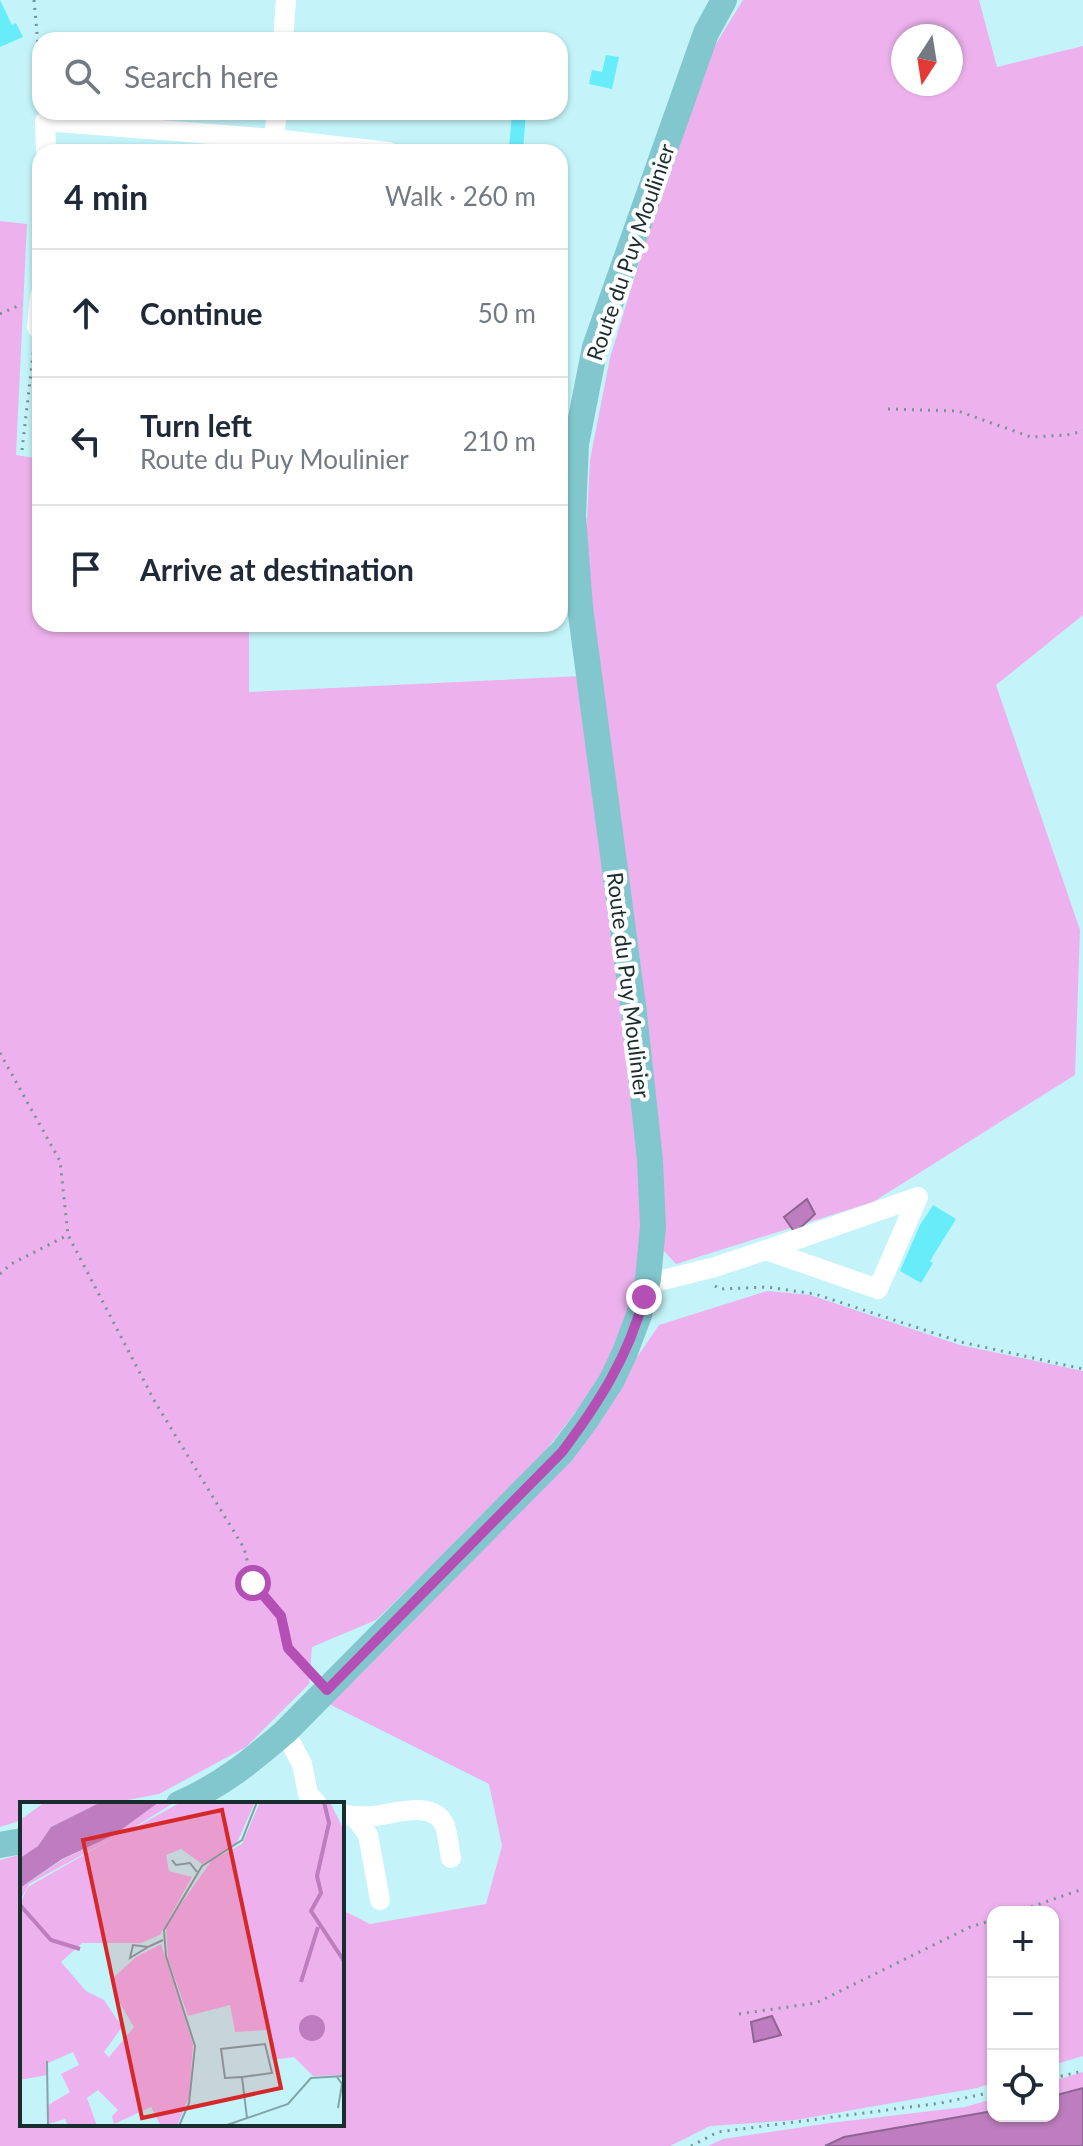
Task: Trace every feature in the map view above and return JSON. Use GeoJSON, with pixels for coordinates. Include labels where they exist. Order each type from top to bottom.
{"type":"FeatureCollection","features":[{"type":"Feature","properties":{"kind":"main road","name":"Route du Puy Moulinier"},"geometry":{"type":"LineString","coordinates":[[183,1802],[208,1791],[240,1770],[285,1732],[562,1452],[612,1380],[639,1315],[648,1279],[653,1227],[650,1160],[634,1013],[580,607],[573,516],[576,444],[595,347],[706,33],[724,0]]}},
{"type":"Feature","properties":{"kind":"main road"},"geometry":{"type":"LineString","coordinates":[[0,1845],[20,1841]]}},
{"type":"Feature","properties":{"kind":"street"},"geometry":{"type":"LineString","coordinates":[[284,32],[286,0]]}},
{"type":"Feature","properties":{"kind":"street"},"geometry":{"type":"LineString","coordinates":[[274,139],[276,120]]}},
{"type":"Feature","properties":{"kind":"street"},"geometry":{"type":"LineString","coordinates":[[46,144],[45,121],[318,144]]}},
{"type":"Feature","properties":{"kind":"street"},"geometry":{"type":"LineString","coordinates":[[648,1279],[663,1280],[766,1250],[918,1197],[878,1289],[766,1250]]}},
{"type":"Feature","properties":{"kind":"street"},"geometry":{"type":"LineString","coordinates":[[285,1732],[302,1764],[308,1794],[315,1802]]}},
{"type":"Feature","properties":{"kind":"street"},"geometry":{"type":"LineString","coordinates":[[348,1815],[419,1809],[433,1813],[444,1824],[451,1858]]}},
{"type":"Feature","properties":{"kind":"street"},"geometry":{"type":"LineString","coordinates":[[348,1815],[368,1835],[380,1900]]}},
{"type":"Feature","properties":{"kind":"path"},"geometry":{"type":"LineString","coordinates":[[34,0],[37,32]]}},
{"type":"Feature","properties":{"kind":"path"},"geometry":{"type":"LineString","coordinates":[[22,450],[32,374]]}},
{"type":"Feature","properties":{"kind":"path"},"geometry":{"type":"LineString","coordinates":[[888,409],[958,411],[1031,437],[1083,431]]}},
{"type":"Feature","properties":{"kind":"path"},"geometry":{"type":"LineString","coordinates":[[0,1053],[60,1161],[68,1235],[155,1402],[244,1548],[253,1583],[281,1616],[288,1648],[327,1690]]}},
{"type":"Feature","properties":{"kind":"path"},"geometry":{"type":"LineString","coordinates":[[0,1274],[11,1264],[68,1235]]}},
{"type":"Feature","properties":{"kind":"path"},"geometry":{"type":"LineString","coordinates":[[690,1273],[720,1289],[767,1287],[815,1294],[961,1342],[1083,1369]]}},
{"type":"Feature","properties":{"kind":"path"},"geometry":{"type":"LineString","coordinates":[[1033,1906],[1083,1889]]}},
{"type":"Feature","properties":{"kind":"path"},"geometry":{"type":"LineString","coordinates":[[739,2014],[816,2003],[970,1927],[987,1922]]}},
{"type":"Feature","properties":{"kind":"path"},"geometry":{"type":"LineString","coordinates":[[1059,2077],[1083,2071]]}},
{"type":"Feature","properties":{"kind":"path"},"geometry":{"type":"LineString","coordinates":[[691,2146],[718,2132],[941,2103],[987,2093]]}},
{"type":"Feature","properties":{"kind":"shaded area"},"geometry":{"type":"Polygon","coordinates":[[[743,0],[979,0],[997,67],[1083,46],[1083,615],[996,685],[1080,930],[1075,1075],[873,1202],[676,1264],[664,1251],[641,968],[614,780],[586,539],[590,460],[610,358],[695,78],[743,0]]]}},
{"type":"Feature","properties":{"kind":"shaded area"},"geometry":{"type":"Polygon","coordinates":[[[0,221],[27,224],[16,455],[32,458],[32,632],[249,632],[249,692],[580,676],[608,915],[638,1129],[645,1224],[631,1310],[597,1384],[530,1471],[376,1620],[312,1647],[309,1684],[246,1747],[159,1794],[117,1802],[20,1802],[20,1821],[0,1827],[0,221]]]}},
{"type":"Feature","properties":{"kind":"shaded area"},"geometry":{"type":"Polygon","coordinates":[[[807,1199],[815,1214],[795,1233],[784,1217],[807,1199]]]}},
{"type":"Feature","properties":{"kind":"shaded area"},"geometry":{"type":"Polygon","coordinates":[[[767,1291],[810,1295],[960,1345],[1083,1371],[1083,2056],[1059,2063],[1059,1906],[987,1906],[987,2085],[977,2088],[796,2120],[710,2126],[670,2146],[0,2146],[0,1860],[20,1855],[20,2126],[344,2126],[344,1911],[370,1924],[486,1904],[502,1846],[489,1784],[327,1703],[555,1477],[659,1325],[767,1291]]]}},
{"type":"Feature","properties":{"kind":"shaded area"},"geometry":{"type":"Polygon","coordinates":[[[772,2016],[781,2035],[754,2042],[751,2022],[772,2016]]]}},
{"type":"Feature","properties":{"kind":"shaded area"},"geometry":{"type":"Polygon","coordinates":[[[1083,2072],[1083,2088],[1059,2094],[1059,2079],[1083,2072]]]}},
{"type":"Feature","properties":{"kind":"shaded area"},"geometry":{"type":"Polygon","coordinates":[[[1083,2088],[1083,2146],[825,2146],[844,2137],[987,2112],[987,2122],[1059,2122],[1059,2094],[1083,2088]]]}},
{"type":"Feature","properties":{"kind":"shaded area"},"geometry":{"type":"Polygon","coordinates":[[[987,2101],[987,2112],[844,2137],[825,2146],[708,2146],[723,2139],[965,2107],[987,2101]]]}},
{"type":"Feature","properties":{"kind":"building"},"geometry":{"type":"Polygon","coordinates":[[[0,0],[12,25],[16,23],[23,37],[0,47],[0,0]]]}},
{"type":"Feature","properties":{"kind":"building"},"geometry":{"type":"Polygon","coordinates":[[[606,55],[619,57],[612,89],[589,84],[592,70],[602,72],[606,55]]]}},
{"type":"Feature","properties":{"kind":"building"},"geometry":{"type":"Polygon","coordinates":[[[511,120],[525,120],[524,144],[509,144],[511,120]]]}},
{"type":"Feature","properties":{"kind":"building"},"geometry":{"type":"Polygon","coordinates":[[[933,1205],[956,1219],[930,1261],[933,1263],[921,1283],[900,1271],[920,1225],[933,1205]]]}},
{"type":"Feature","properties":{"kind":"route"},"geometry":{"type":"LineString","coordinates":[[253,1583],[281,1616],[288,1648],[327,1690],[562,1452],[612,1380],[644,1297]]}}]}
